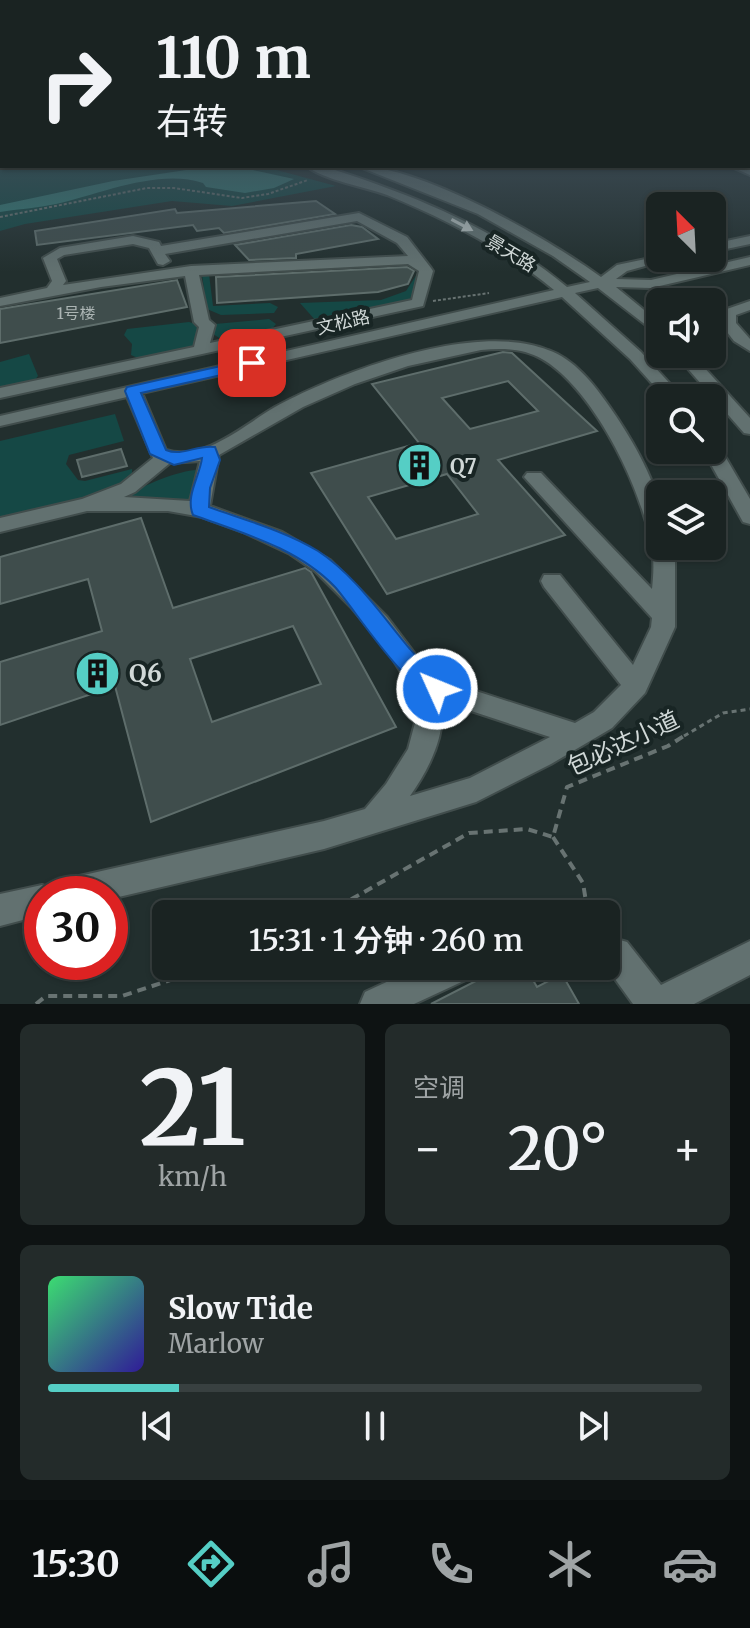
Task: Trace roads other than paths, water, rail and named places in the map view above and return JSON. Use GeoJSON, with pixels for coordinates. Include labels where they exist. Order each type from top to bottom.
{"type":"FeatureCollection","features":[{"type":"Feature","properties":{"kind":"street","name":"景天路"},"geometry":{"type":"LineString","coordinates":[[356,179],[430,208],[512,252],[568,291],[618,335],[662,384]]}},
{"type":"Feature","properties":{"kind":"street","name":"景天路"},"geometry":{"type":"LineString","coordinates":[[397,179],[455,200],[542,244],[602,283],[646,319]]}},
{"type":"Feature","properties":{"kind":"street"},"geometry":{"type":"LineString","coordinates":[[0,393],[418,303],[426,271],[402,240],[359,217],[157,251]]}},
{"type":"Feature","properties":{"kind":"street"},"geometry":{"type":"LineString","coordinates":[[51,292],[59,281],[50,258],[60,252],[133,240],[149,242],[169,273]]}},
{"type":"Feature","properties":{"kind":"street"},"geometry":{"type":"LineString","coordinates":[[726,245],[750,240]]}},
{"type":"Feature","properties":{"kind":"street"},"geometry":{"type":"LineString","coordinates":[[0,302],[191,270],[316,262],[408,260],[420,263]]}},
{"type":"Feature","properties":{"kind":"street","name":"文松路"},"geometry":{"type":"LineString","coordinates":[[0,421],[602,283],[651,284],[750,261]]}},
{"type":"Feature","properties":{"kind":"street","name":"文松路"},"geometry":{"type":"LineString","coordinates":[[602,283],[622,268],[646,263]]}},
{"type":"Feature","properties":{"kind":"street"},"geometry":{"type":"LineString","coordinates":[[191,270],[202,322],[207,325],[201,349]]}},
{"type":"Feature","properties":{"kind":"street"},"geometry":{"type":"LineString","coordinates":[[750,305],[729,313],[728,323],[739,338],[750,346]]}},
{"type":"Feature","properties":{"kind":"street"},"geometry":{"type":"LineString","coordinates":[[133,391],[158,454],[190,458],[209,451],[310,396],[365,373],[466,349],[520,345],[553,359],[590,391],[629,454],[646,503]]}},
{"type":"Feature","properties":{"kind":"street"},"geometry":{"type":"LineString","coordinates":[[696,368],[750,429]]}},
{"type":"Feature","properties":{"kind":"street"},"geometry":{"type":"LineString","coordinates":[[92,373],[100,398]]}},
{"type":"Feature","properties":{"kind":"street"},"geometry":{"type":"LineString","coordinates":[[200,511],[201,488],[211,460],[209,451]]}},
{"type":"Feature","properties":{"kind":"street"},"geometry":{"type":"LineString","coordinates":[[0,525],[87,504],[128,488],[166,457]]}},
{"type":"Feature","properties":{"kind":"street"},"geometry":{"type":"LineString","coordinates":[[720,464],[750,517]]}},
{"type":"Feature","properties":{"kind":"street"},"geometry":{"type":"LineString","coordinates":[[534,477],[663,615]]}},
{"type":"Feature","properties":{"kind":"street"},"geometry":{"type":"LineString","coordinates":[[87,504],[124,503],[200,511],[266,534],[311,556],[341,581],[415,671],[437,689],[577,735]]}},
{"type":"Feature","properties":{"kind":"street"},"geometry":{"type":"LineString","coordinates":[[128,880],[324,835],[476,789],[603,720],[636,686],[663,627],[664,560]]}},
{"type":"Feature","properties":{"kind":"street"},"geometry":{"type":"LineString","coordinates":[[552,581],[636,686]]}},
{"type":"Feature","properties":{"kind":"street"},"geometry":{"type":"LineString","coordinates":[[373,819],[392,801],[418,756],[428,731],[430,702],[415,671]]}},
{"type":"Feature","properties":{"kind":"street"},"geometry":{"type":"LineString","coordinates":[[0,910],[24,904]]}},
{"type":"Feature","properties":{"kind":"street"},"geometry":{"type":"LineString","coordinates":[[660,1004],[750,957]]}},
{"type":"Feature","properties":{"kind":"street"},"geometry":{"type":"LineString","coordinates":[[620,958],[654,1004]]}},
{"type":"Feature","properties":{"kind":"street"},"geometry":{"type":"LineString","coordinates":[[377,1004],[428,980]]}},
{"type":"Feature","properties":{"kind":"place","name":"Q7"},"geometry":{"type":"Point","coordinates":[419,466]}},
{"type":"Feature","properties":{"kind":"place","name":"Q6"},"geometry":{"type":"Point","coordinates":[98,673]}}]}
